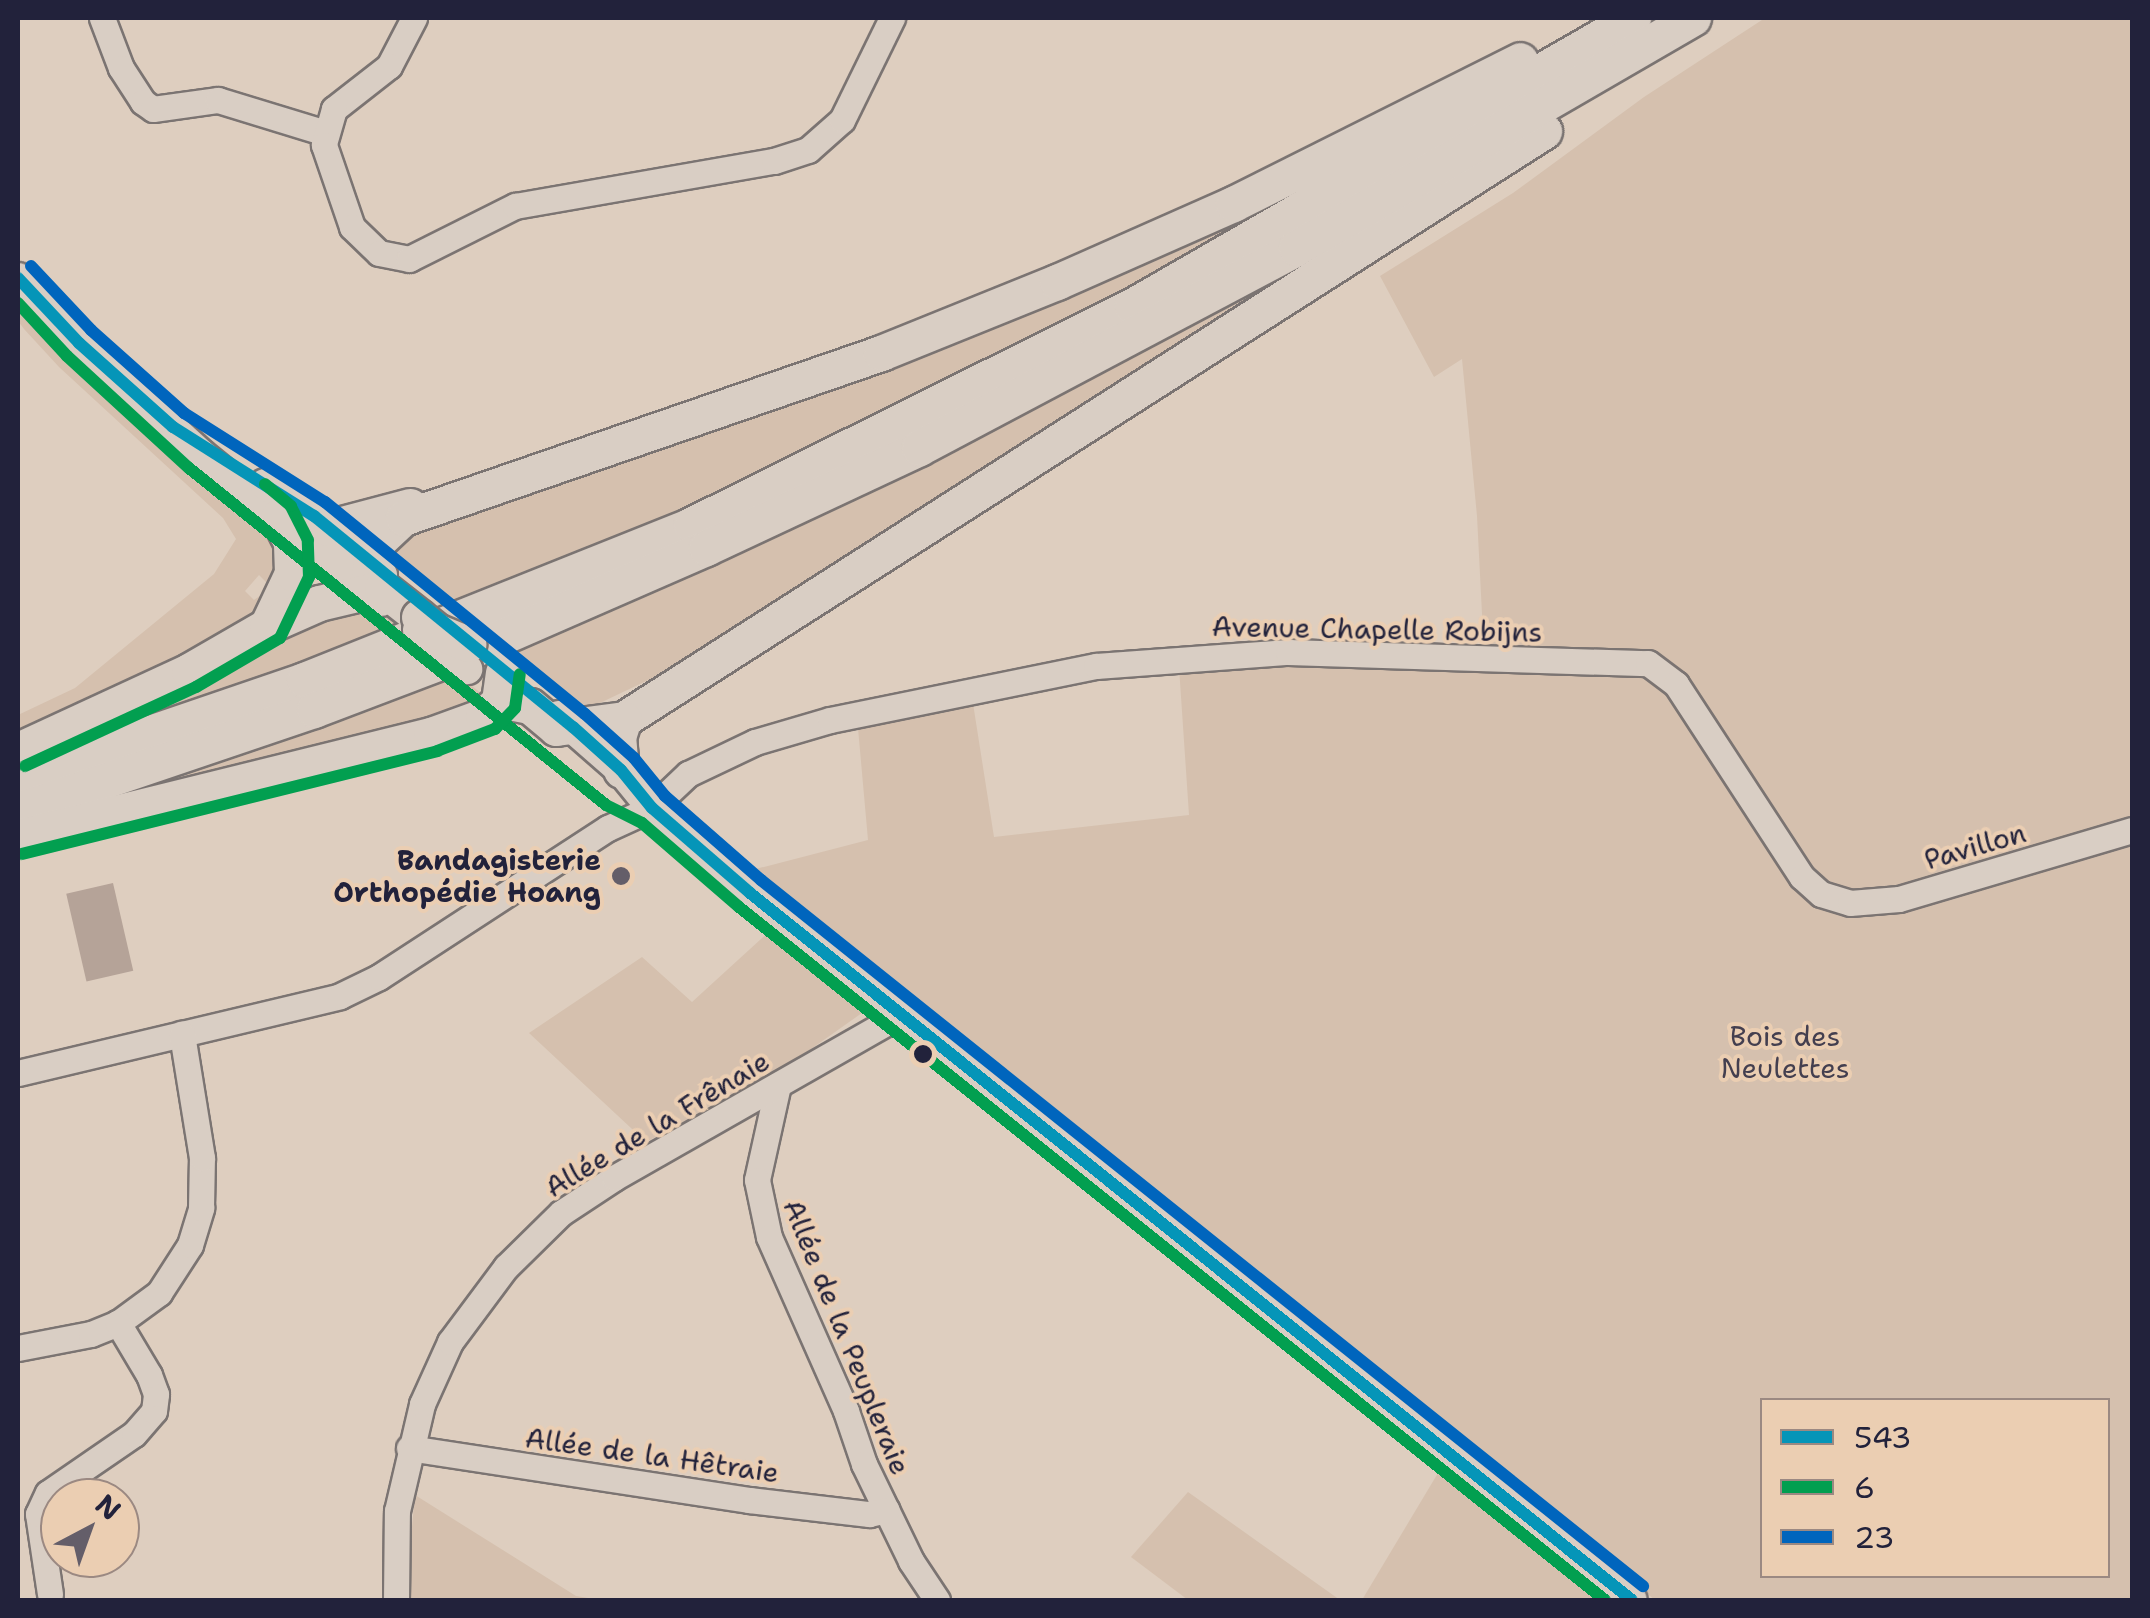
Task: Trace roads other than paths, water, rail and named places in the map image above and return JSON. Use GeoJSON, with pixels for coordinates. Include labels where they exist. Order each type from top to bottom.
{"type":"FeatureCollection","features":[{"type":"Feature","properties":{"kind":"highway"},"geometry":{"type":"LineString","coordinates":[[327,528],[460,496],[628,443],[881,353],[1057,282],[1332,156],[1595,18]]}},
{"type":"Feature","properties":{"kind":"highway"},"geometry":{"type":"LineString","coordinates":[[18,778],[304,680],[691,525],[1120,313],[1633,18]]}},
{"type":"Feature","properties":{"kind":"highway"},"geometry":{"type":"LineString","coordinates":[[369,578],[556,728],[624,720],[1663,55],[1687,21]]}},
{"type":"Feature","properties":{"kind":"highway"},"geometry":{"type":"LineString","coordinates":[[18,810],[277,723],[478,648],[901,456],[1147,331],[1687,21]]}},
{"type":"Feature","properties":{"kind":"highway"},"geometry":{"type":"LineString","coordinates":[[369,578],[372,547],[386,528],[460,496]]}},
{"type":"Feature","properties":{"kind":"highway"},"geometry":{"type":"LineString","coordinates":[[267,626],[292,573],[291,542],[278,517]]}},
{"type":"Feature","properties":{"kind":"highway"},"geometry":{"type":"LineString","coordinates":[[18,750],[188,671],[267,626],[369,578]]}},
{"type":"Feature","properties":{"kind":"highway"},"geometry":{"type":"LineString","coordinates":[[18,837],[431,734],[455,734],[494,680]]}},
{"type":"Feature","properties":{"kind":"highway"},"geometry":{"type":"LineString","coordinates":[[622,770],[618,738],[624,720]]}},
{"type":"Feature","properties":{"kind":"main road"},"geometry":{"type":"LineString","coordinates":[[18,278],[80,343],[278,517],[369,578]]}},
{"type":"Feature","properties":{"kind":"main road"},"geometry":{"type":"LineString","coordinates":[[174,426],[327,528],[369,578]]}},
{"type":"Feature","properties":{"kind":"main road"},"geometry":{"type":"LineString","coordinates":[[494,680],[617,791],[652,808]]}},
{"type":"Feature","properties":{"kind":"main road"},"geometry":{"type":"LineString","coordinates":[[573,727],[622,770],[652,808],[902,1014],[1632,1600]]}},
{"type":"Feature","properties":{"kind":"street"},"geometry":{"type":"LineString","coordinates":[[102,18],[120,68],[143,102],[153,109],[203,99],[228,101],[326,133]]}},
{"type":"Feature","properties":{"kind":"street"},"geometry":{"type":"LineString","coordinates":[[414,18],[389,66],[334,110],[326,133],[326,155],[352,227],[379,253],[409,259],[515,206],[556,195],[774,161],[808,150],[842,120],[892,18]]}},
{"type":"Feature","properties":{"kind":"street","name":"Avenue Chapelle Robijns"},"geometry":{"type":"LineString","coordinates":[[18,1072],[340,996],[379,978],[608,828],[652,808],[688,774],[755,742],[830,720],[1096,666],[1288,652],[1648,663],[1664,671],[1676,684],[1796,870],[1813,888],[1832,898]]}},
{"type":"Feature","properties":{"kind":"street","name":"Pavillon"},"geometry":{"type":"LineString","coordinates":[[1832,898],[1869,904],[1899,900],[2132,830]]}},
{"type":"Feature","properties":{"kind":"street","name":"Allée de la Frênaie"},"geometry":{"type":"LineString","coordinates":[[396,1600],[394,1539],[409,1448],[450,1342],[522,1249],[561,1213],[614,1178],[902,1014]]}},
{"type":"Feature","properties":{"kind":"street"},"geometry":{"type":"LineString","coordinates":[[18,1348],[91,1334],[118,1323],[159,1293],[190,1245],[201,1208],[202,1158],[182,1034]]}},
{"type":"Feature","properties":{"kind":"street","name":"Allée de la Peupleraie"},"geometry":{"type":"LineString","coordinates":[[778,1086],[761,1150],[759,1203],[769,1237],[910,1561],[936,1600]]}},
{"type":"Feature","properties":{"kind":"street"},"geometry":{"type":"LineString","coordinates":[[50,1594],[38,1514],[48,1493],[134,1434],[154,1411],[156,1394],[149,1374],[118,1323]]}},
{"type":"Feature","properties":{"kind":"street","name":"Allée de la Hêtraie"},"geometry":{"type":"LineString","coordinates":[[409,1448],[749,1500],[869,1514],[887,1510]]}},
{"type":"Feature","properties":{"kind":"place","name":"Bandagisterie Orthopédie Hoang"},"geometry":{"type":"Point","coordinates":[621,876]}},
{"type":"Feature","properties":{"kind":"park label","name":"Bois des Neulettes"},"geometry":{"type":"Point","coordinates":[1785,1052]}}]}
